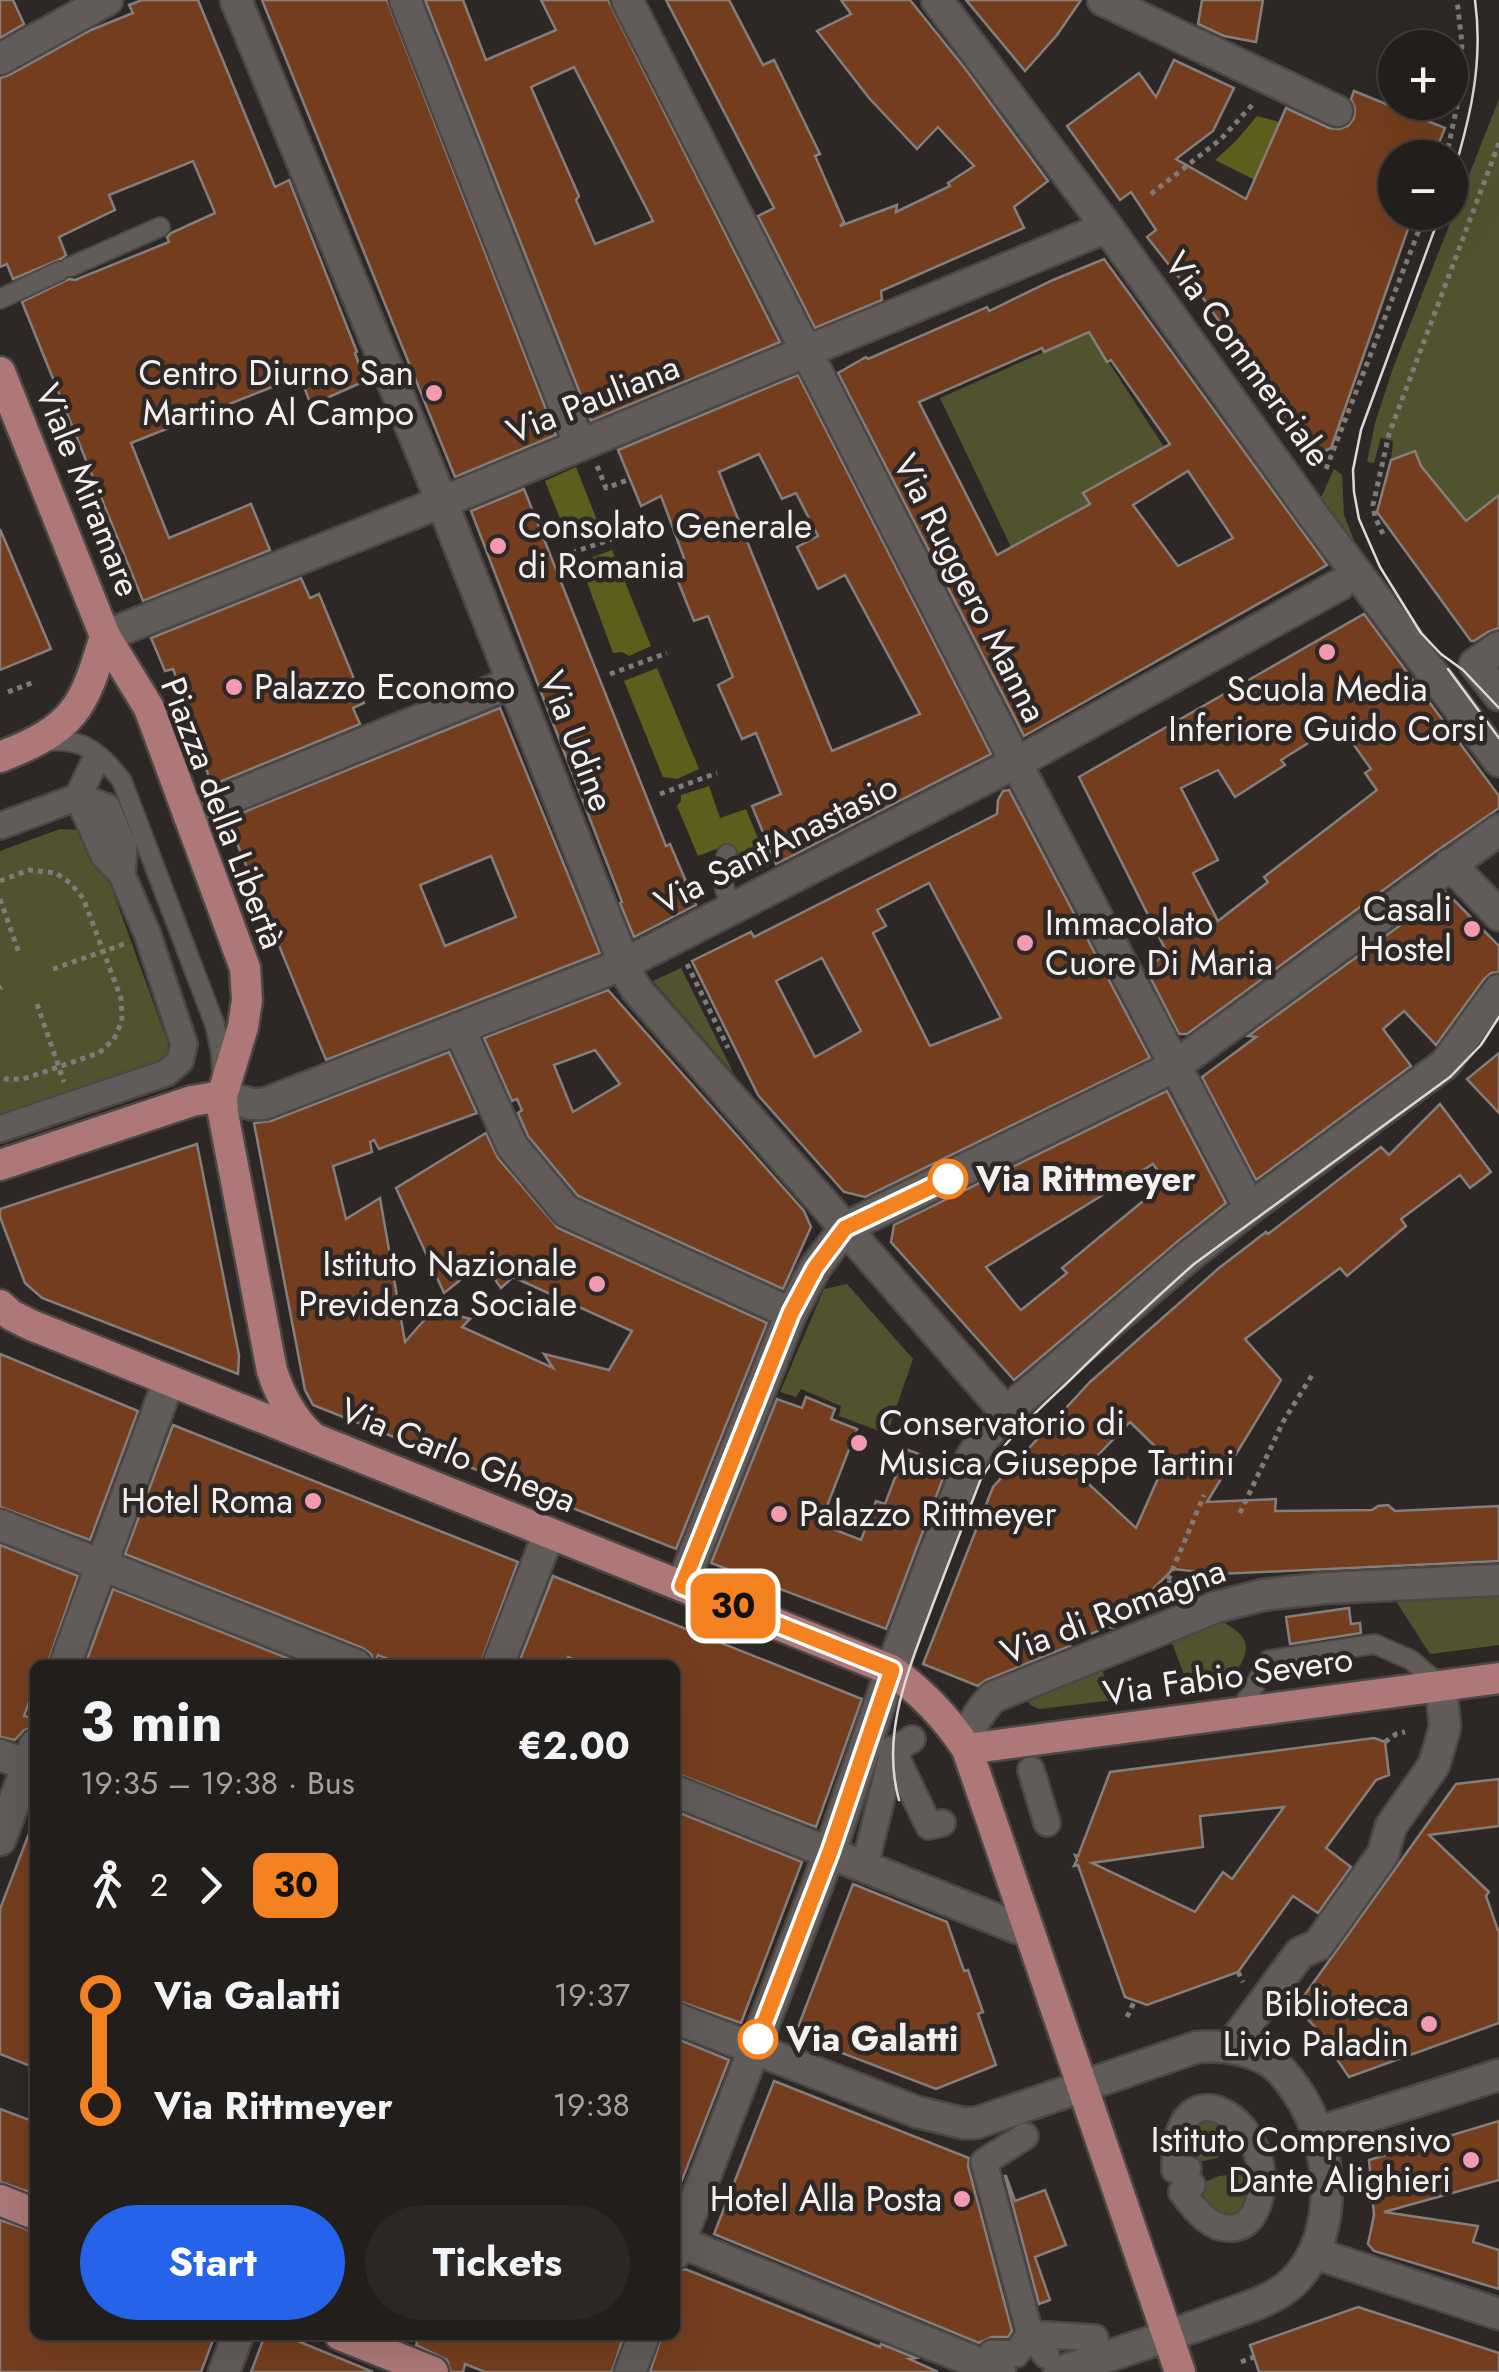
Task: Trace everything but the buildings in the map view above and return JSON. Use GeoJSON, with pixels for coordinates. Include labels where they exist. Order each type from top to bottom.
{"type":"FeatureCollection","features":[{"type":"Feature","properties":{"kind":"main road","name":"Viale Miramare"},"geometry":{"type":"LineString","coordinates":[[0,372],[106,636]]}},
{"type":"Feature","properties":{"kind":"main road"},"geometry":{"type":"LineString","coordinates":[[0,757],[54,732],[75,712],[106,636]]}},
{"type":"Feature","properties":{"kind":"main road","name":"Piazza della Libertà"},"geometry":{"type":"LineString","coordinates":[[106,636],[149,708],[245,968],[247,1000],[243,1027],[222,1096]]}},
{"type":"Feature","properties":{"kind":"main road"},"geometry":{"type":"LineString","coordinates":[[0,1166],[192,1101],[222,1096],[226,1138],[272,1370],[298,1424],[312,1437]]}},
{"type":"Feature","properties":{"kind":"main road","name":"Via Carlo Ghega"},"geometry":{"type":"LineString","coordinates":[[0,1306],[30,1325],[892,1670],[939,1711],[967,1749],[1180,2372]]}},
{"type":"Feature","properties":{"kind":"main road","name":"Via Fabio Severo"},"geometry":{"type":"LineString","coordinates":[[967,1749],[1499,1678]]}},
{"type":"Feature","properties":{"kind":"main road"},"geometry":{"type":"LineString","coordinates":[[0,2200],[30,2212]]}},
{"type":"Feature","properties":{"kind":"main road"},"geometry":{"type":"LineString","coordinates":[[389,2344],[432,2372]]}},
{"type":"Feature","properties":{"kind":"street"},"geometry":{"type":"LineString","coordinates":[[0,59],[107,0]]}},
{"type":"Feature","properties":{"kind":"street","name":"Via Udine"},"geometry":{"type":"LineString","coordinates":[[236,0],[636,990],[1006,1412]]}},
{"type":"Feature","properties":{"kind":"street"},"geometry":{"type":"LineString","coordinates":[[405,0],[580,445]]}},
{"type":"Feature","properties":{"kind":"street","name":"Via Ruggero Manna"},"geometry":{"type":"LineString","coordinates":[[628,0],[1016,762],[1250,1208]]}},
{"type":"Feature","properties":{"kind":"street","name":"Via Commerciale"},"geometry":{"type":"LineString","coordinates":[[937,0],[1107,227],[1348,580],[1499,761]]}},
{"type":"Feature","properties":{"kind":"street"},"geometry":{"type":"LineString","coordinates":[[1103,0],[1338,111]]}},
{"type":"Feature","properties":{"kind":"street","name":"Via Pauliana"},"geometry":{"type":"LineString","coordinates":[[106,636],[442,502],[1107,227]]}},
{"type":"Feature","properties":{"kind":"street","name":"Via Sant'Anastasio"},"geometry":{"type":"LineString","coordinates":[[222,1096],[264,1104],[624,964],[1016,762],[1348,580]]}},
{"type":"Feature","properties":{"kind":"street"},"geometry":{"type":"LineString","coordinates":[[1487,655],[1499,695]]}},
{"type":"Feature","properties":{"kind":"street"},"geometry":{"type":"LineString","coordinates":[[188,815],[513,682]]}},
{"type":"Feature","properties":{"kind":"street"},"geometry":{"type":"LineString","coordinates":[[78,797],[92,767]]}},
{"type":"Feature","properties":{"kind":"street"},"geometry":{"type":"LineString","coordinates":[[30,815],[36,788]]}},
{"type":"Feature","properties":{"kind":"street"},"geometry":{"type":"LineString","coordinates":[[0,826],[78,797],[108,807],[124,848],[117,864],[147,933],[184,1044],[182,1067],[71,1102],[0,1130]]}},
{"type":"Feature","properties":{"kind":"street"},"geometry":{"type":"LineString","coordinates":[[682,1586],[791,1313],[815,1268],[845,1228],[1175,1066],[1499,830]]}},
{"type":"Feature","properties":{"kind":"street"},"geometry":{"type":"LineString","coordinates":[[1450,864],[1499,915]]}},
{"type":"Feature","properties":{"kind":"street"},"geometry":{"type":"LineString","coordinates":[[680,2240],[830,1852],[970,1460],[983,1438],[1006,1412],[1189,1256],[1445,1064],[1499,990]]}},
{"type":"Feature","properties":{"kind":"street"},"geometry":{"type":"LineString","coordinates":[[459,1028],[512,1146],[566,1211],[791,1313]]}},
{"type":"Feature","properties":{"kind":"street"},"geometry":{"type":"LineString","coordinates":[[66,1660],[170,1380]]}},
{"type":"Feature","properties":{"kind":"street"},"geometry":{"type":"LineString","coordinates":[[0,1525],[343,1660]]}},
{"type":"Feature","properties":{"kind":"street"},"geometry":{"type":"LineString","coordinates":[[500,1660],[550,1532]]}},
{"type":"Feature","properties":{"kind":"street","name":"Via di Romagna"},"geometry":{"type":"LineString","coordinates":[[967,1749],[977,1714],[993,1698],[1216,1607],[1263,1595],[1325,1588],[1499,1580]]}},
{"type":"Feature","properties":{"kind":"street"},"geometry":{"type":"LineString","coordinates":[[1231,2046],[1300,1953],[1318,1944],[1383,1854],[1392,1826],[1434,1764],[1445,1727],[1441,1686]]}},
{"type":"Feature","properties":{"kind":"street"},"geometry":{"type":"LineString","coordinates":[[868,1854],[895,1745],[928,1826],[942,1823]]}},
{"type":"Feature","properties":{"kind":"street"},"geometry":{"type":"LineString","coordinates":[[0,1840],[24,1759]]}},
{"type":"Feature","properties":{"kind":"street"},"geometry":{"type":"LineString","coordinates":[[1030,1784],[1047,1823]]}},
{"type":"Feature","properties":{"kind":"street"},"geometry":{"type":"LineString","coordinates":[[680,1793],[1030,1933]]}},
{"type":"Feature","properties":{"kind":"street"},"geometry":{"type":"LineString","coordinates":[[680,2020],[917,2112],[963,2123],[1020,2123]]}},
{"type":"Feature","properties":{"kind":"street"},"geometry":{"type":"LineString","coordinates":[[680,2249],[996,2363],[1016,2354],[1045,2354],[1168,2337],[1272,2298],[1294,2281],[1314,2253],[1327,2206],[1326,2164],[1318,2132],[1302,2098],[1265,2058],[1231,2046],[1179,2051],[1082,2086],[1020,2123],[977,2156],[1045,2354]]}},
{"type":"Feature","properties":{"kind":"street"},"geometry":{"type":"LineString","coordinates":[[1318,2132],[1499,2075]]}},
{"type":"Feature","properties":{"kind":"street"},"geometry":{"type":"LineString","coordinates":[[1166,2138],[1184,2179],[1203,2217],[1214,2225],[1238,2227],[1248,2221],[1257,2209],[1262,2191],[1257,2170],[1244,2129],[1230,2116],[1214,2108],[1193,2111],[1182,2121],[1176,2141],[1184,2179],[1190,2218]]}},
{"type":"Feature","properties":{"kind":"street"},"geometry":{"type":"LineString","coordinates":[[1314,2253],[1499,2314]]}},
{"type":"Feature","properties":{"kind":"street"},"geometry":{"type":"LineString","coordinates":[[1045,2354],[1094,2338]]}},
{"type":"Feature","properties":{"kind":"street"},"geometry":{"type":"LineString","coordinates":[[224,2372],[236,2340]]}},
{"type":"Feature","properties":{"kind":"street"},"geometry":{"type":"LineString","coordinates":[[630,2372],[642,2340]]}},
{"type":"Feature","properties":{"kind":"lane"},"geometry":{"type":"LineString","coordinates":[[0,299],[160,226]]}},
{"type":"Feature","properties":{"kind":"lane"},"geometry":{"type":"LineString","coordinates":[[32,744],[76,741],[100,755],[122,781],[215,1025],[222,1054],[222,1096]]}},
{"type":"Feature","properties":{"kind":"lane"},"geometry":{"type":"LineString","coordinates":[[727,854],[722,880],[732,909]]}},
{"type":"Feature","properties":{"kind":"lane"},"geometry":{"type":"LineString","coordinates":[[1239,1712],[1269,1660],[1375,1644],[1411,1660],[1441,1686]]}},
{"type":"Feature","properties":{"kind":"path"},"geometry":{"type":"LineString","coordinates":[[1450,140],[1462,44],[1457,0]]}},
{"type":"Feature","properties":{"kind":"path"},"geometry":{"type":"LineString","coordinates":[[1150,194],[1221,139],[1274,82]]}},
{"type":"Feature","properties":{"kind":"path"},"geometry":{"type":"LineString","coordinates":[[1383,534],[1373,505],[1390,434],[1499,143]]}},
{"type":"Feature","properties":{"kind":"path"},"geometry":{"type":"LineString","coordinates":[[1326,469],[1419,230]]}},
{"type":"Feature","properties":{"kind":"path"},"geometry":{"type":"LineString","coordinates":[[602,478],[606,488],[630,479]]}},
{"type":"Feature","properties":{"kind":"path"},"geometry":{"type":"LineString","coordinates":[[562,556],[618,536]]}},
{"type":"Feature","properties":{"kind":"path"},"geometry":{"type":"LineString","coordinates":[[112,553],[124,588]]}},
{"type":"Feature","properties":{"kind":"path"},"geometry":{"type":"LineString","coordinates":[[610,674],[667,653]]}},
{"type":"Feature","properties":{"kind":"path"},"geometry":{"type":"LineString","coordinates":[[8,692],[34,682]]}},
{"type":"Feature","properties":{"kind":"path"},"geometry":{"type":"LineString","coordinates":[[660,794],[718,773]]}},
{"type":"Feature","properties":{"kind":"path"},"geometry":{"type":"LineString","coordinates":[[0,881],[29,870],[56,874],[70,883],[83,898],[121,998],[122,1021],[114,1039],[100,1053],[23,1080],[0,1076]]}},
{"type":"Feature","properties":{"kind":"path"},"geometry":{"type":"LineString","coordinates":[[0,898],[19,953]]}},
{"type":"Feature","properties":{"kind":"path"},"geometry":{"type":"LineString","coordinates":[[54,969],[147,933]]}},
{"type":"Feature","properties":{"kind":"path"},"geometry":{"type":"LineString","coordinates":[[686,961],[733,1058]]}},
{"type":"Feature","properties":{"kind":"path"},"geometry":{"type":"LineString","coordinates":[[37,1004],[71,1102]]}},
{"type":"Feature","properties":{"kind":"path"},"geometry":{"type":"LineString","coordinates":[[1240,1513],[1283,1422],[1314,1372]]}},
{"type":"Feature","properties":{"kind":"path"},"geometry":{"type":"LineString","coordinates":[[1167,1583],[1204,1495]]}},
{"type":"Feature","properties":{"kind":"path"},"geometry":{"type":"LineString","coordinates":[[1385,1742],[1405,1732]]}},
{"type":"Feature","properties":{"kind":"path"},"geometry":{"type":"LineString","coordinates":[[1238,1972],[1243,1982]]}},
{"type":"Feature","properties":{"kind":"path"},"geometry":{"type":"LineString","coordinates":[[1127,2017],[1134,2000]]}},
{"type":"Feature","properties":{"kind":"path"},"geometry":{"type":"LineString","coordinates":[[1241,2362],[1254,2357]]}},
{"type":"Feature","properties":{"kind":"green space"},"geometry":{"type":"Polygon","coordinates":[[[1499,99],[1499,495],[1468,519],[1459,532],[1446,496],[1432,479],[1428,482],[1415,451],[1391,460],[1393,441],[1381,438],[1374,463],[1367,462],[1393,368],[1447,230],[1468,230],[1468,178],[1499,99]]]}},
{"type":"Feature","properties":{"kind":"green space"},"geometry":{"type":"Polygon","coordinates":[[[1089,332],[1164,447],[1084,493],[1090,504],[1011,547],[940,398],[1089,332]]]}},
{"type":"Feature","properties":{"kind":"green space"},"geometry":{"type":"Polygon","coordinates":[[[1334,469],[1342,475],[1344,515],[1364,566],[1320,500],[1334,469]]]}},
{"type":"Feature","properties":{"kind":"green space"},"geometry":{"type":"Polygon","coordinates":[[[60,829],[81,830],[96,845],[168,1043],[168,1057],[165,1062],[0,1123],[0,851],[60,829]]]}},
{"type":"Feature","properties":{"kind":"green space"},"geometry":{"type":"Polygon","coordinates":[[[681,968],[734,1074],[653,981],[681,968]]]}},
{"type":"Feature","properties":{"kind":"green space"},"geometry":{"type":"Polygon","coordinates":[[[847,1284],[913,1359],[887,1434],[839,1416],[841,1406],[801,1389],[796,1397],[780,1392],[824,1289],[847,1284]]]}},
{"type":"Feature","properties":{"kind":"green space"},"geometry":{"type":"Polygon","coordinates":[[[1499,1594],[1499,1645],[1430,1654],[1394,1598],[1499,1594]]]}},
{"type":"Feature","properties":{"kind":"green space"},"geometry":{"type":"Polygon","coordinates":[[[1223,1622],[1245,1642],[1240,1665],[1226,1674],[1185,1677],[1172,1643],[1223,1622]]]}},
{"type":"Feature","properties":{"kind":"green space"},"geometry":{"type":"Polygon","coordinates":[[[1102,1670],[1114,1700],[1040,1709],[1030,1705],[1028,1699],[1102,1670]]]}},
{"type":"Feature","properties":{"kind":"green space"},"geometry":{"type":"Polygon","coordinates":[[[1211,2117],[1242,2141],[1217,2158],[1187,2165],[1190,2128],[1211,2117]]]}},
{"type":"Feature","properties":{"kind":"green space"},"geometry":{"type":"Polygon","coordinates":[[[1253,2173],[1247,2209],[1230,2218],[1214,2212],[1193,2187],[1219,2176],[1253,2173]]]}},
{"type":"Feature","properties":{"kind":"shaded area"},"geometry":{"type":"Polygon","coordinates":[[[1257,116],[1280,122],[1255,180],[1215,160],[1257,116]]]}},
{"type":"Feature","properties":{"kind":"shaded area"},"geometry":{"type":"Polygon","coordinates":[[[576,467],[600,528],[580,537],[565,531],[545,481],[576,467]]]}},
{"type":"Feature","properties":{"kind":"shaded area"},"geometry":{"type":"Polygon","coordinates":[[[612,550],[651,646],[629,656],[613,653],[583,571],[588,559],[612,550]]]}},
{"type":"Feature","properties":{"kind":"shaded area"},"geometry":{"type":"Polygon","coordinates":[[[657,668],[699,769],[677,779],[663,777],[624,681],[657,668]]]}},
{"type":"Feature","properties":{"kind":"shaded area"},"geometry":{"type":"Polygon","coordinates":[[[709,786],[720,818],[746,809],[769,866],[746,877],[736,856],[719,848],[698,856],[677,806],[681,795],[709,786]]]}},
{"type":"Feature","properties":{"kind":"tram line"},"geometry":{"type":"LineString","coordinates":[[1463,140],[1476,71],[1475,0]]}},
{"type":"Feature","properties":{"kind":"tram line"},"geometry":{"type":"LineString","coordinates":[[1434,230],[1361,430],[1353,470],[1354,492],[1359,519],[1380,567],[1421,633],[1499,708]]}},
{"type":"Feature","properties":{"kind":"tram line"},"geometry":{"type":"LineString","coordinates":[[1448,669],[1499,738]]}},
{"type":"Feature","properties":{"kind":"tram line"},"geometry":{"type":"LineString","coordinates":[[899,1800],[893,1750],[900,1700],[980,1481],[999,1453],[1020,1428],[1194,1264],[1450,1077],[1481,1045],[1499,1017]]}},
{"type":"Feature","properties":{"kind":"bus line","name":"30"},"geometry":{"type":"LineString","coordinates":[[758,2039],[830,1852],[892,1670],[682,1586],[791,1313],[815,1268],[845,1228],[948,1179]]}},
{"type":"Feature","properties":{"kind":"place","name":"Centro Diurno San Martino Al Campo"},"geometry":{"type":"Point","coordinates":[434,393]}},
{"type":"Feature","properties":{"kind":"place","name":"Consolato Generale di Romania"},"geometry":{"type":"Point","coordinates":[498,546]}},
{"type":"Feature","properties":{"kind":"place","name":"Scuola Media Inferiore Guido Corsi"},"geometry":{"type":"Point","coordinates":[1327,652]}},
{"type":"Feature","properties":{"kind":"place","name":"Palazzo Economo"},"geometry":{"type":"Point","coordinates":[234,687]}},
{"type":"Feature","properties":{"kind":"place","name":"Casali Hostel"},"geometry":{"type":"Point","coordinates":[1472,929]}},
{"type":"Feature","properties":{"kind":"place","name":"Immacolato Cuore Di Maria"},"geometry":{"type":"Point","coordinates":[1025,943]}},
{"type":"Feature","properties":{"kind":"place","name":"Via Rittmeyer"},"geometry":{"type":"Point","coordinates":[948,1179]}},
{"type":"Feature","properties":{"kind":"place","name":"Istituto Nazionale Previdenza Sociale"},"geometry":{"type":"Point","coordinates":[597,1284]}},
{"type":"Feature","properties":{"kind":"place","name":"Conservatorio di Musica Giuseppe Tartini"},"geometry":{"type":"Point","coordinates":[859,1443]}},
{"type":"Feature","properties":{"kind":"place","name":"Hotel Roma"},"geometry":{"type":"Point","coordinates":[313,1501]}},
{"type":"Feature","properties":{"kind":"place","name":"Palazzo Rittmeyer"},"geometry":{"type":"Point","coordinates":[779,1514]}},
{"type":"Feature","properties":{"kind":"place","name":"Biblioteca Livio Paladin"},"geometry":{"type":"Point","coordinates":[1429,2024]}},
{"type":"Feature","properties":{"kind":"place","name":"Via Galatti"},"geometry":{"type":"Point","coordinates":[758,2039]}},
{"type":"Feature","properties":{"kind":"place","name":"Istituto Comprensivo Dante Alighieri"},"geometry":{"type":"Point","coordinates":[1471,2160]}},
{"type":"Feature","properties":{"kind":"place","name":"Hotel Alla Posta"},"geometry":{"type":"Point","coordinates":[962,2199]}}]}
